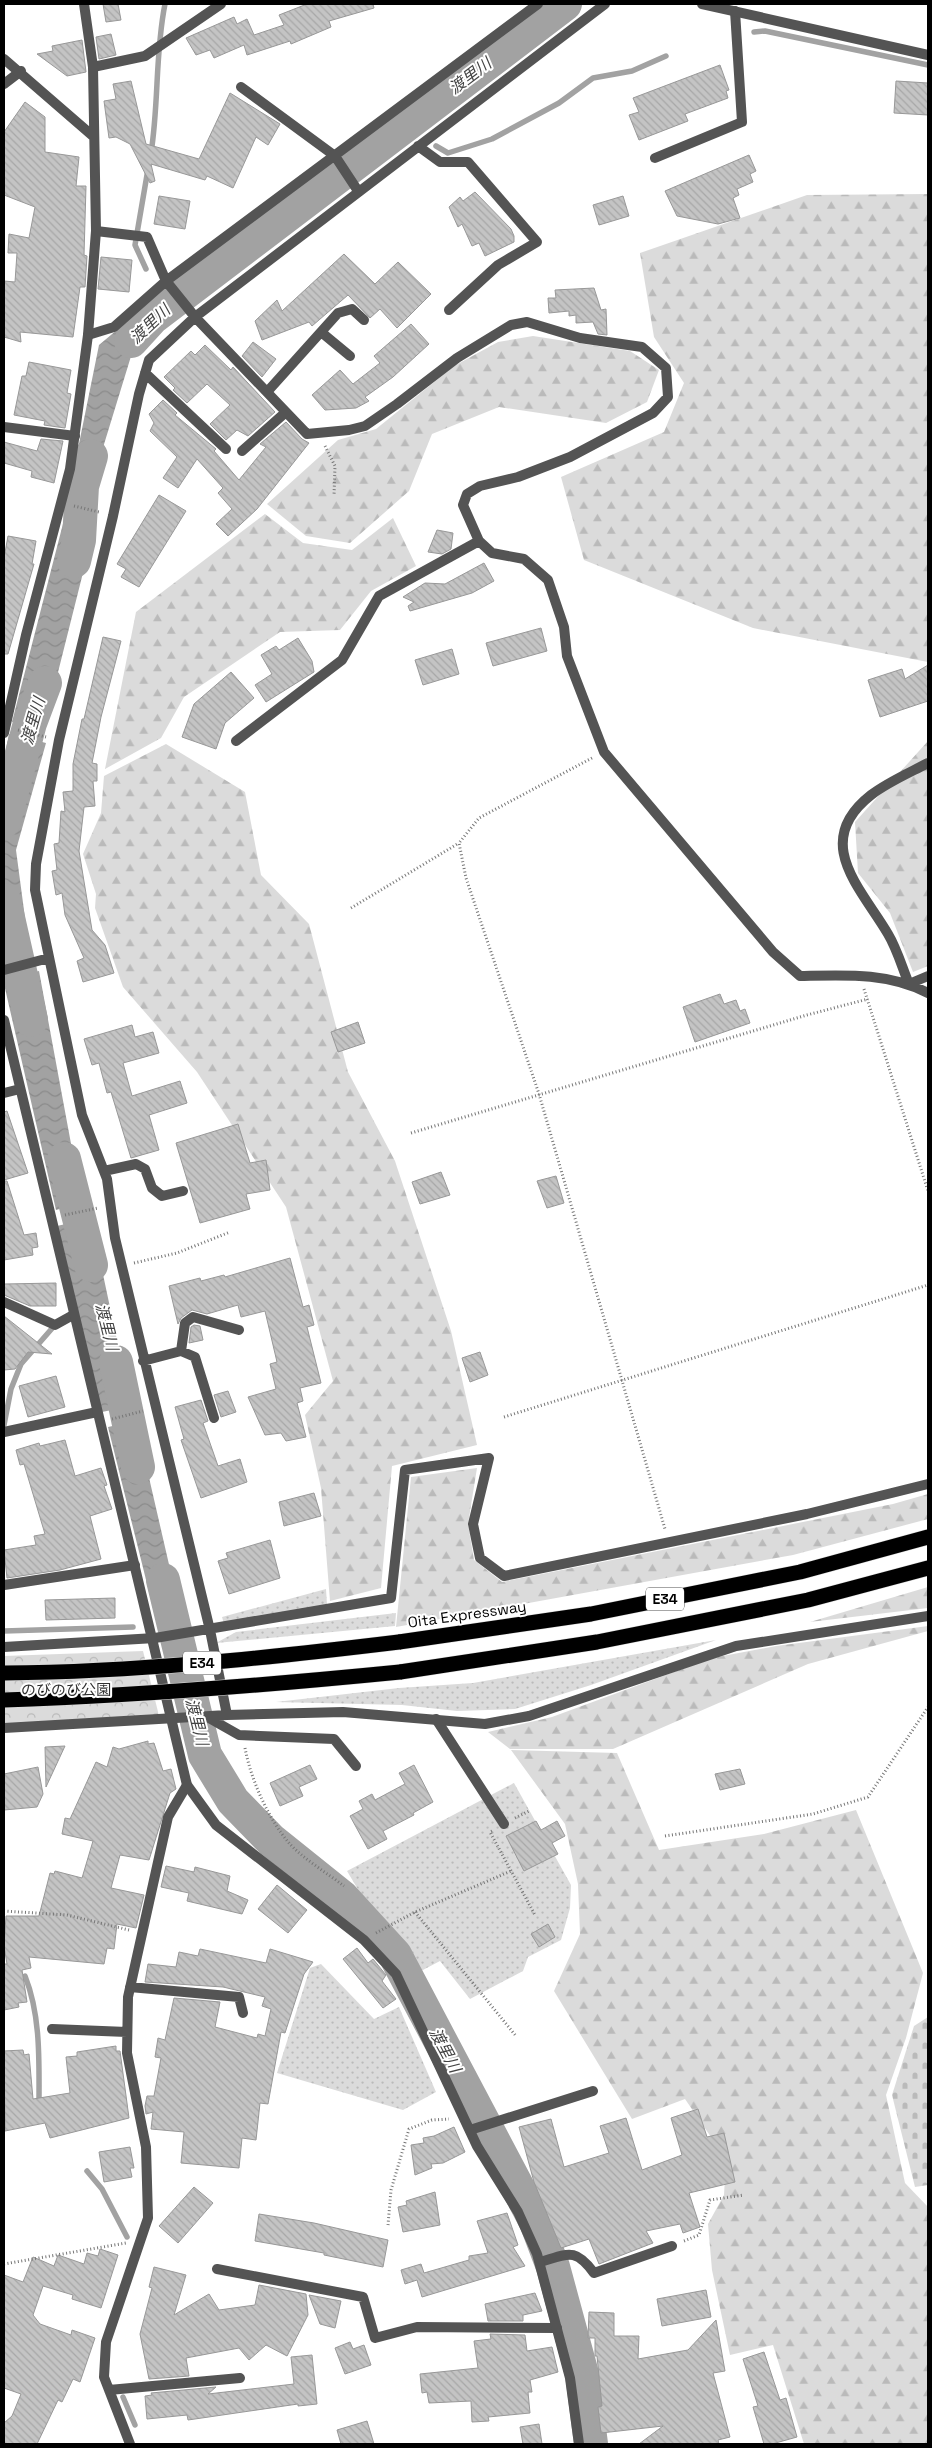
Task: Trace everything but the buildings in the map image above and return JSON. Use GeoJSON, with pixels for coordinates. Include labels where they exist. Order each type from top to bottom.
{"type":"FeatureCollection","features":[{"type":"Feature","properties":{"kind":"highway","name":"Oita Expressway"},"geometry":{"type":"LineString","coordinates":[[4,1673],[131,1669],[284,1656],[399,1642],[620,1608],[800,1572],[928,1537]]}},
{"type":"Feature","properties":{"kind":"highway","name":"E34"},"geometry":{"type":"LineString","coordinates":[[4,1700],[241,1687],[400,1672],[626,1636],[808,1600],[928,1568]]}},
{"type":"Feature","properties":{"kind":"street"},"geometry":{"type":"LineString","coordinates":[[4,733],[7,703],[70,469],[88,335],[96,230],[93,67],[84,4]]}},
{"type":"Feature","properties":{"kind":"street"},"geometry":{"type":"LineString","coordinates":[[93,67],[145,56],[221,4]]}},
{"type":"Feature","properties":{"kind":"street"},"geometry":{"type":"LineString","coordinates":[[88,335],[114,327],[166,281],[538,4]]}},
{"type":"Feature","properties":{"kind":"street"},"geometry":{"type":"LineString","coordinates":[[227,1716],[209,1630],[121,1266],[104,1170],[82,1115],[35,890],[36,864],[59,740],[149,360],[195,317],[605,4]]}},
{"type":"Feature","properties":{"kind":"street"},"geometry":{"type":"LineString","coordinates":[[702,4],[928,55]]}},
{"type":"Feature","properties":{"kind":"street"},"geometry":{"type":"LineString","coordinates":[[655,158],[742,122],[735,12]]}},
{"type":"Feature","properties":{"kind":"street"},"geometry":{"type":"LineString","coordinates":[[4,59],[94,137]]}},
{"type":"Feature","properties":{"kind":"street"},"geometry":{"type":"LineString","coordinates":[[4,84],[21,72]]}},
{"type":"Feature","properties":{"kind":"street"},"geometry":{"type":"LineString","coordinates":[[241,87],[335,156],[358,191]]}},
{"type":"Feature","properties":{"kind":"street"},"geometry":{"type":"LineString","coordinates":[[418,146],[440,162],[468,162],[537,242],[498,266],[449,310]]}},
{"type":"Feature","properties":{"kind":"street"},"geometry":{"type":"LineString","coordinates":[[96,230],[147,237],[166,281],[195,317],[307,434],[349,430],[365,426],[398,404],[458,358],[511,325],[526,322],[580,338],[642,347],[666,368],[668,397],[653,413],[570,457],[518,477],[480,486],[467,494],[464,505],[479,541],[492,553],[524,559],[548,580],[564,627],[567,656],[604,752],[773,952],[800,976],[859,974],[909,984],[928,993]]}},
{"type":"Feature","properties":{"kind":"street"},"geometry":{"type":"LineString","coordinates":[[267,392],[338,313],[352,309],[364,320]]}},
{"type":"Feature","properties":{"kind":"street"},"geometry":{"type":"LineString","coordinates":[[321,332],[350,356]]}},
{"type":"Feature","properties":{"kind":"street"},"geometry":{"type":"LineString","coordinates":[[145,373],[226,449]]}},
{"type":"Feature","properties":{"kind":"street"},"geometry":{"type":"LineString","coordinates":[[242,451],[286,412]]}},
{"type":"Feature","properties":{"kind":"street"},"geometry":{"type":"LineString","coordinates":[[4,427],[75,436]]}},
{"type":"Feature","properties":{"kind":"street"},"geometry":{"type":"LineString","coordinates":[[236,741],[342,660],[379,596],[479,541]]}},
{"type":"Feature","properties":{"kind":"street"},"geometry":{"type":"LineString","coordinates":[[909,984],[888,934],[847,870],[842,848],[847,825],[855,811],[871,795],[928,763]]}},
{"type":"Feature","properties":{"kind":"street"},"geometry":{"type":"LineString","coordinates":[[4,970],[49,958]]}},
{"type":"Feature","properties":{"kind":"street"},"geometry":{"type":"LineString","coordinates":[[909,984],[928,976]]}},
{"type":"Feature","properties":{"kind":"street"},"geometry":{"type":"LineString","coordinates":[[4,1020],[73,1315],[175,1719],[187,1785],[216,1825],[364,1940],[396,1974],[464,2119],[518,2212],[540,2262],[570,2378],[580,2444]]}},
{"type":"Feature","properties":{"kind":"street"},"geometry":{"type":"LineString","coordinates":[[4,1093],[20,1089]]}},
{"type":"Feature","properties":{"kind":"street"},"geometry":{"type":"LineString","coordinates":[[104,1170],[136,1164],[145,1169],[152,1188],[162,1196],[183,1191]]}},
{"type":"Feature","properties":{"kind":"street"},"geometry":{"type":"LineString","coordinates":[[4,1302],[55,1325],[73,1315]]}},
{"type":"Feature","properties":{"kind":"street"},"geometry":{"type":"LineString","coordinates":[[181,1351],[185,1322],[193,1317],[239,1330]]}},
{"type":"Feature","properties":{"kind":"street"},"geometry":{"type":"LineString","coordinates":[[143,1361],[181,1351],[195,1357],[214,1418]]}},
{"type":"Feature","properties":{"kind":"street"},"geometry":{"type":"LineString","coordinates":[[4,1432],[97,1412]]}},
{"type":"Feature","properties":{"kind":"street"},"geometry":{"type":"LineString","coordinates":[[4,1647],[155,1638],[391,1598],[406,1470],[489,1458],[473,1524],[480,1558],[504,1576],[669,1544],[807,1514],[928,1484]]}},
{"type":"Feature","properties":{"kind":"street"},"geometry":{"type":"LineString","coordinates":[[4,1585],[135,1565]]}},
{"type":"Feature","properties":{"kind":"street"},"geometry":{"type":"LineString","coordinates":[[4,1728],[343,1712],[436,1719],[454,1723],[485,1724],[529,1716],[736,1646],[928,1616]]}},
{"type":"Feature","properties":{"kind":"street"},"geometry":{"type":"LineString","coordinates":[[208,1717],[243,1735],[334,1739],[356,1766]]}},
{"type":"Feature","properties":{"kind":"street"},"geometry":{"type":"LineString","coordinates":[[436,1719],[504,1824]]}},
{"type":"Feature","properties":{"kind":"street"},"geometry":{"type":"LineString","coordinates":[[130,2444],[104,2377],[106,2342],[148,2218],[146,2147],[127,2053],[130,1988],[168,1817],[187,1785]]}},
{"type":"Feature","properties":{"kind":"street"},"geometry":{"type":"LineString","coordinates":[[130,1988],[239,1997],[243,2013]]}},
{"type":"Feature","properties":{"kind":"street"},"geometry":{"type":"LineString","coordinates":[[52,2029],[127,2032]]}},
{"type":"Feature","properties":{"kind":"street"},"geometry":{"type":"LineString","coordinates":[[470,2130],[593,2091]]}},
{"type":"Feature","properties":{"kind":"street"},"geometry":{"type":"LineString","coordinates":[[540,2262],[569,2254],[582,2258],[594,2273],[672,2246]]}},
{"type":"Feature","properties":{"kind":"street"},"geometry":{"type":"LineString","coordinates":[[217,2269],[363,2297],[376,2338],[417,2327],[557,2328]]}},
{"type":"Feature","properties":{"kind":"street"},"geometry":{"type":"LineString","coordinates":[[109,2390],[240,2378]]}},
{"type":"Feature","properties":{"kind":"path"},"geometry":{"type":"LineString","coordinates":[[325,433],[326,447],[335,466],[334,496]]}},
{"type":"Feature","properties":{"kind":"path"},"geometry":{"type":"LineString","coordinates":[[61,502],[113,516]]}},
{"type":"Feature","properties":{"kind":"path"},"geometry":{"type":"LineString","coordinates":[[15,730],[49,737]]}},
{"type":"Feature","properties":{"kind":"path"},"geometry":{"type":"LineString","coordinates":[[351,908],[459,843],[479,818],[604,752]]}},
{"type":"Feature","properties":{"kind":"path"},"geometry":{"type":"LineString","coordinates":[[459,843],[466,878],[539,1094],[669,1544]]}},
{"type":"Feature","properties":{"kind":"path"},"geometry":{"type":"LineString","coordinates":[[411,1133],[807,1015],[868,1000],[928,1191]]}},
{"type":"Feature","properties":{"kind":"path"},"geometry":{"type":"LineString","coordinates":[[61,1216],[108,1206]]}},
{"type":"Feature","properties":{"kind":"path"},"geometry":{"type":"LineString","coordinates":[[121,1266],[177,1253],[230,1232]]}},
{"type":"Feature","properties":{"kind":"path"},"geometry":{"type":"LineString","coordinates":[[504,1417],[928,1285]]}},
{"type":"Feature","properties":{"kind":"path"},"geometry":{"type":"LineString","coordinates":[[110,1419],[144,1410]]}},
{"type":"Feature","properties":{"kind":"path"},"geometry":{"type":"LineString","coordinates":[[665,1836],[812,1814],[868,1797],[928,1707]]}},
{"type":"Feature","properties":{"kind":"path"},"geometry":{"type":"LineString","coordinates":[[243,1735],[247,1760],[266,1806],[289,1843],[344,1886]]}},
{"type":"Feature","properties":{"kind":"path"},"geometry":{"type":"LineString","coordinates":[[529,1811],[490,1832],[535,1915]]}},
{"type":"Feature","properties":{"kind":"path"},"geometry":{"type":"LineString","coordinates":[[364,1940],[415,1912],[511,1871]]}},
{"type":"Feature","properties":{"kind":"path"},"geometry":{"type":"LineString","coordinates":[[4,1911],[67,1915],[142,1932]]}},
{"type":"Feature","properties":{"kind":"path"},"geometry":{"type":"LineString","coordinates":[[415,1912],[516,2036]]}},
{"type":"Feature","properties":{"kind":"path"},"geometry":{"type":"LineString","coordinates":[[388,2225],[391,2190],[408,2129],[432,2120],[464,2119]]}},
{"type":"Feature","properties":{"kind":"path"},"geometry":{"type":"LineString","coordinates":[[672,2246],[699,2235],[710,2200],[744,2195]]}},
{"type":"Feature","properties":{"kind":"path"},"geometry":{"type":"LineString","coordinates":[[4,2264],[141,2241]]}},
{"type":"Feature","properties":{"kind":"green space"},"geometry":{"type":"Polygon","coordinates":[[[928,194],[928,662],[753,628],[584,560],[561,477],[664,432],[684,383],[654,337],[640,253],[807,195],[928,194]]]}},
{"type":"Feature","properties":{"kind":"green space"},"geometry":{"type":"Polygon","coordinates":[[[533,336],[630,351],[659,370],[647,402],[606,423],[499,407],[432,434],[409,491],[350,543],[306,536],[267,504],[338,440],[376,429],[454,366],[498,342],[533,336]]]}},
{"type":"Feature","properties":{"kind":"green space"},"geometry":{"type":"Polygon","coordinates":[[[265,514],[303,543],[352,550],[393,518],[416,566],[371,591],[340,630],[280,632],[184,697],[161,738],[105,769],[136,612],[265,514]]]}},
{"type":"Feature","properties":{"kind":"green space"},"geometry":{"type":"Polygon","coordinates":[[[928,741],[928,966],[913,972],[890,913],[858,873],[855,822],[928,741]]]}},
{"type":"Feature","properties":{"kind":"green space"},"geometry":{"type":"Polygon","coordinates":[[[166,744],[245,792],[261,875],[309,924],[348,1072],[395,1161],[451,1331],[477,1445],[392,1466],[381,1588],[330,1601],[321,1488],[305,1415],[333,1381],[286,1207],[197,1072],[123,987],[95,908],[96,894],[83,854],[101,813],[104,776],[166,744]]]}},
{"type":"Feature","properties":{"kind":"green space"},"geometry":{"type":"Polygon","coordinates":[[[477,1468],[468,1524],[474,1560],[502,1582],[893,1504],[928,1494],[928,1519],[793,1555],[396,1627],[411,1477],[477,1468]]]}},
{"type":"Feature","properties":{"kind":"green space"},"geometry":{"type":"Polygon","coordinates":[[[928,1587],[928,1608],[810,1622],[928,1587]]]}},
{"type":"Feature","properties":{"kind":"green space"},"geometry":{"type":"Polygon","coordinates":[[[326,1589],[327,1605],[224,1624],[222,1617],[326,1589]]]}},
{"type":"Feature","properties":{"kind":"green space"},"geometry":{"type":"Polygon","coordinates":[[[396,1613],[395,1626],[216,1643],[236,1632],[396,1613]]]}},
{"type":"Feature","properties":{"kind":"green space"},"geometry":{"type":"Polygon","coordinates":[[[928,1626],[928,1631],[808,1664],[613,1749],[510,1749],[488,1732],[552,1717],[712,1658],[776,1646],[928,1626]]]}},
{"type":"Feature","properties":{"kind":"green space"},"geometry":{"type":"Polygon","coordinates":[[[716,1640],[591,1685],[515,1709],[457,1711],[402,1705],[276,1702],[399,1688],[473,1683],[716,1640]]]}},
{"type":"Feature","properties":{"kind":"green space","name":"のびのび公園"},"geometry":{"type":"Polygon","coordinates":[[[143,1651],[160,1720],[4,1724],[4,1656],[143,1651]]]}},
{"type":"Feature","properties":{"kind":"green space"},"geometry":{"type":"Polygon","coordinates":[[[511,1750],[617,1753],[659,1850],[764,1834],[856,1810],[923,1973],[906,2038],[886,2095],[905,2183],[928,2207],[928,2444],[804,2444],[773,2345],[730,2355],[712,2270],[708,2224],[724,2195],[726,2159],[685,2099],[632,2119],[554,1991],[580,1934],[578,1884],[565,1824],[511,1750]]]}},
{"type":"Feature","properties":{"kind":"green space"},"geometry":{"type":"Polygon","coordinates":[[[514,1783],[571,1885],[570,1908],[561,1940],[528,1957],[523,1971],[470,1999],[440,1961],[421,1971],[372,1913],[347,1871],[514,1783]]]}},
{"type":"Feature","properties":{"kind":"green space"},"geometry":{"type":"Polygon","coordinates":[[[321,1964],[374,2019],[399,2007],[436,2092],[403,2110],[277,2073],[310,1968],[321,1964]]]}},
{"type":"Feature","properties":{"kind":"green space"},"geometry":{"type":"Polygon","coordinates":[[[928,2017],[928,2185],[915,2187],[892,2095],[914,2026],[928,2017]]]}},
{"type":"Feature","properties":{"kind":"water"},"geometry":{"type":"Polygon","coordinates":[[[155,298],[172,317],[132,353],[86,503],[68,498],[99,345],[155,298]]]}},
{"type":"Feature","properties":{"kind":"water"},"geometry":{"type":"Polygon","coordinates":[[[66,512],[96,521],[44,728],[12,722],[66,512]]]}},
{"type":"Feature","properties":{"kind":"water"},"geometry":{"type":"Polygon","coordinates":[[[9,734],[46,743],[16,850],[29,948],[4,955],[4,759],[9,734]]]}},
{"type":"Feature","properties":{"kind":"water"},"geometry":{"type":"Polygon","coordinates":[[[39,971],[82,1203],[56,1210],[4,984],[4,980],[39,971]]]}},
{"type":"Feature","properties":{"kind":"water"},"geometry":{"type":"Polygon","coordinates":[[[91,1218],[131,1406],[102,1412],[57,1226],[91,1218]]]}},
{"type":"Feature","properties":{"kind":"water"},"geometry":{"type":"Polygon","coordinates":[[[136,1421],[182,1621],[162,1627],[157,1624],[108,1427],[136,1421]]]}},
{"type":"Feature","properties":{"kind":"waterway"},"geometry":{"type":"LineString","coordinates":[[151,153],[160,41],[165,4]]}},
{"type":"Feature","properties":{"kind":"waterway","name":"渡里川"},"geometry":{"type":"LineString","coordinates":[[131,341],[152,318],[565,4]]}},
{"type":"Feature","properties":{"kind":"waterway"},"geometry":{"type":"LineString","coordinates":[[754,32],[765,31],[928,65]]}},
{"type":"Feature","properties":{"kind":"waterway"},"geometry":{"type":"LineString","coordinates":[[436,146],[448,153],[492,139],[559,103],[593,78],[632,71],[666,56]]}},
{"type":"Feature","properties":{"kind":"waterway"},"geometry":{"type":"LineString","coordinates":[[146,269],[135,245],[148,169]]}},
{"type":"Feature","properties":{"kind":"waterway","name":"渡里川"},"geometry":{"type":"LineString","coordinates":[[74,561],[79,540],[82,486],[91,456]]}},
{"type":"Feature","properties":{"kind":"waterway","name":"渡里川"},"geometry":{"type":"LineString","coordinates":[[4,821],[30,723],[45,683]]}},
{"type":"Feature","properties":{"kind":"waterway","name":"渡里川"},"geometry":{"type":"LineString","coordinates":[[4,900],[31,1020]]}},
{"type":"Feature","properties":{"kind":"waterway","name":"渡里川"},"geometry":{"type":"LineString","coordinates":[[64,1159],[91,1265]]}},
{"type":"Feature","properties":{"kind":"waterway"},"geometry":{"type":"LineString","coordinates":[[4,1425],[11,1389],[21,1364],[55,1325]]}},
{"type":"Feature","properties":{"kind":"waterway","name":"渡里川"},"geometry":{"type":"LineString","coordinates":[[116,1362],[138,1467]]}},
{"type":"Feature","properties":{"kind":"waterway","name":"渡里川"},"geometry":{"type":"LineString","coordinates":[[163,1580],[205,1755],[233,1801],[271,1840],[342,1897],[395,1955],[536,2222],[553,2267],[582,2374],[591,2444]]}},
{"type":"Feature","properties":{"kind":"waterway"},"geometry":{"type":"LineString","coordinates":[[4,1631],[133,1627]]}},
{"type":"Feature","properties":{"kind":"waterway"},"geometry":{"type":"LineString","coordinates":[[25,1976],[34,2007],[38,2039],[39,2105]]}},
{"type":"Feature","properties":{"kind":"waterway"},"geometry":{"type":"LineString","coordinates":[[87,2171],[102,2189],[127,2237]]}},
{"type":"Feature","properties":{"kind":"waterway"},"geometry":{"type":"LineString","coordinates":[[123,2397],[135,2425]]}}]}
